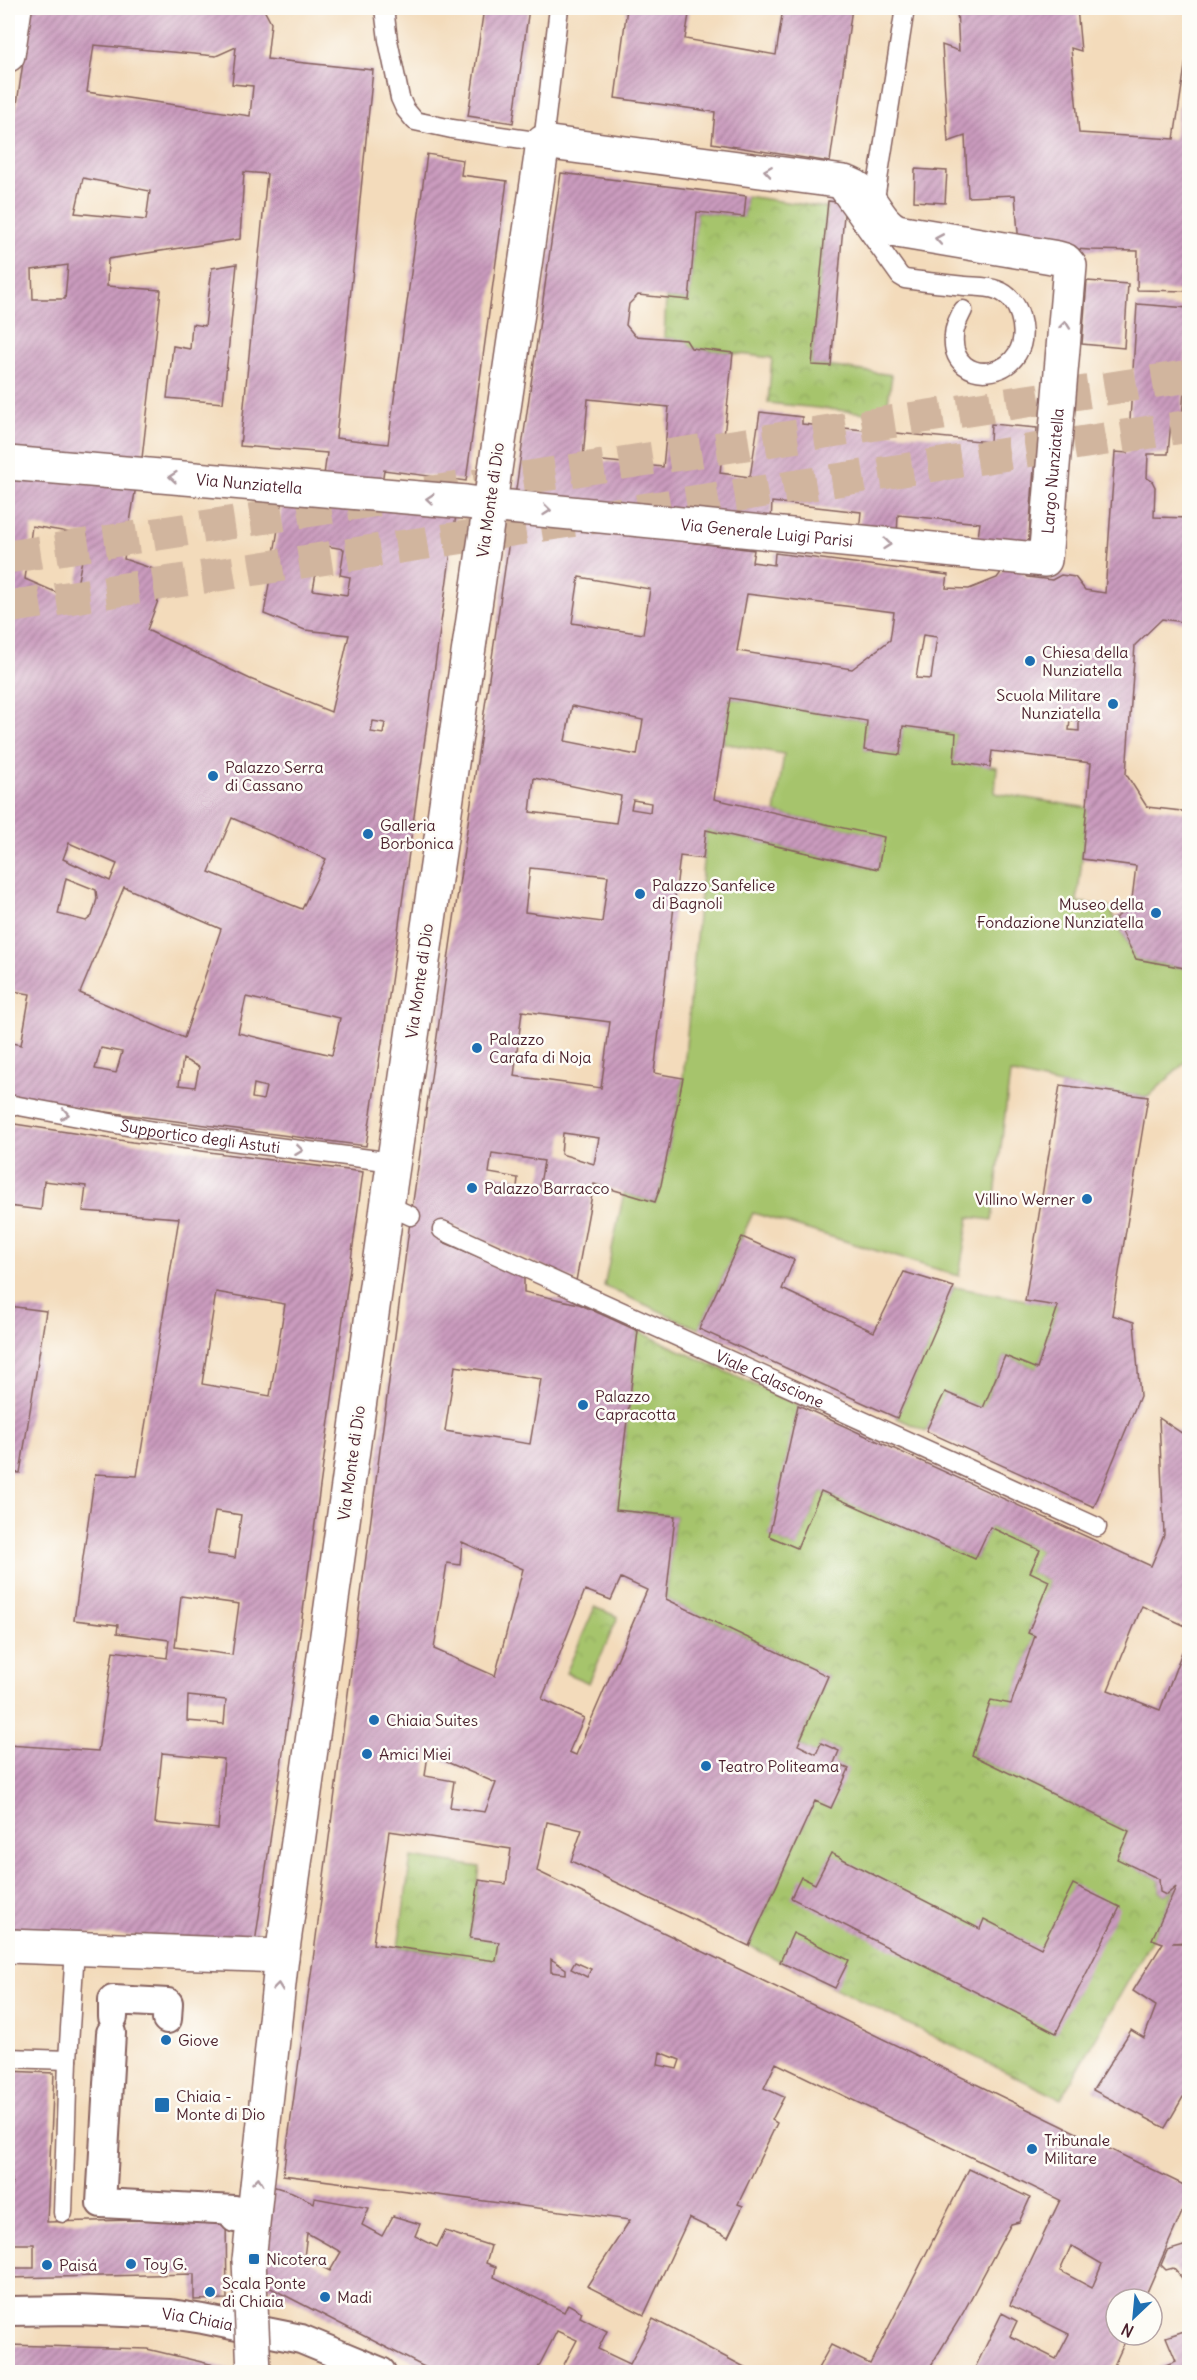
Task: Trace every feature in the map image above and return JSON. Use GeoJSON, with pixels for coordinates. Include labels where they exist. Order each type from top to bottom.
{"type":"FeatureCollection","features":[{"type":"Feature","properties":{"kind":"street"},"geometry":{"type":"LineString","coordinates":[[8,55],[15,8]]}},
{"type":"Feature","properties":{"kind":"street"},"geometry":{"type":"LineString","coordinates":[[543,142],[854,184],[874,205]]}},
{"type":"Feature","properties":{"kind":"street","name":"Via Monte di Dio"},"geometry":{"type":"LineString","coordinates":[[254,2373],[249,2260],[282,1956],[399,1210],[393,1162],[543,142]]}},
{"type":"Feature","properties":{"kind":"street","name":"Largo Nunziatella"},"geometry":{"type":"LineString","coordinates":[[874,205],[891,228],[905,233],[1058,258],[1068,262],[1070,272],[1045,560]]}},
{"type":"Feature","properties":{"kind":"street","name":"Via Nunziatella"},"geometry":{"type":"LineString","coordinates":[[8,463],[489,505]]}},
{"type":"Feature","properties":{"kind":"street","name":"Via Generale Luigi Parisi"},"geometry":{"type":"LineString","coordinates":[[489,505],[1045,560]]}},
{"type":"Feature","properties":{"kind":"street"},"geometry":{"type":"LineString","coordinates":[[8,1946],[282,1956]]}},
{"type":"Feature","properties":{"kind":"street"},"geometry":{"type":"LineString","coordinates":[[167,2019],[168,2003],[113,2000],[101,2203],[193,2199],[235,2210],[235,2218]]}},
{"type":"Feature","properties":{"kind":"street","name":"Via Chiaia"},"geometry":{"type":"LineString","coordinates":[[8,2311],[76,2310],[171,2314],[203,2319],[302,2339],[381,2373]]}},
{"type":"Feature","properties":{"kind":"lane"},"geometry":{"type":"LineString","coordinates":[[384,8],[388,40],[405,110],[415,121],[452,129],[543,142]]}},
{"type":"Feature","properties":{"kind":"lane","name":"Via Monte di Dio"},"geometry":{"type":"LineString","coordinates":[[543,142],[560,8]]}},
{"type":"Feature","properties":{"kind":"lane"},"geometry":{"type":"LineString","coordinates":[[874,205],[905,8]]}},
{"type":"Feature","properties":{"kind":"lane"},"geometry":{"type":"LineString","coordinates":[[831,180],[900,276],[905,279],[996,289],[1016,304],[1023,329],[1019,351],[1005,368],[992,372],[964,366],[955,352],[955,328],[963,310]]}},
{"type":"Feature","properties":{"kind":"lane","name":"Supportico degli Astuti"},"geometry":{"type":"LineString","coordinates":[[8,1104],[154,1131],[393,1162]]}},
{"type":"Feature","properties":{"kind":"lane","name":"Viale Calascione"},"geometry":{"type":"LineString","coordinates":[[442,1230],[1097,1527]]}},
{"type":"Feature","properties":{"kind":"lane"},"geometry":{"type":"LineString","coordinates":[[63,2213],[68,2060],[75,1948]]}},
{"type":"Feature","properties":{"kind":"lane"},"geometry":{"type":"LineString","coordinates":[[8,2058],[68,2060]]}},
{"type":"Feature","properties":{"kind":"green space"},"geometry":{"type":"Polygon","coordinates":[[[746,196],[827,208],[812,364],[892,375],[886,415],[768,403],[772,358],[691,348],[685,340],[664,338],[666,298],[689,300],[697,212],[744,217],[746,196]]]}},
{"type":"Feature","properties":{"kind":"green space"},"geometry":{"type":"Polygon","coordinates":[[[730,698],[867,721],[865,750],[900,755],[903,726],[956,733],[954,761],[997,767],[995,793],[1088,808],[1077,902],[1109,907],[1136,959],[1189,969],[1189,1059],[1148,1097],[1060,1085],[1010,1073],[992,1220],[969,1217],[959,1276],[753,1213],[699,1329],[604,1286],[624,1193],[655,1202],[661,1185],[683,1078],[706,830],[878,869],[883,837],[775,813],[784,754],[723,743],[730,698]]]}},
{"type":"Feature","properties":{"kind":"green space"},"geometry":{"type":"Polygon","coordinates":[[[954,1287],[1058,1306],[1037,1369],[1005,1356],[983,1408],[945,1392],[926,1431],[897,1418],[954,1287]]]}},
{"type":"Feature","properties":{"kind":"green space"},"geometry":{"type":"Polygon","coordinates":[[[638,1331],[798,1405],[770,1536],[797,1548],[821,1491],[975,1559],[990,1527],[1040,1550],[1030,1572],[1049,1581],[1028,1632],[1035,1636],[1011,1704],[991,1700],[972,1755],[1129,1831],[1118,1859],[1159,1879],[1160,1892],[1166,1895],[1176,1887],[1152,1939],[1061,2099],[749,1946],[815,1801],[848,1769],[834,1763],[839,1751],[821,1743],[816,1754],[798,1745],[828,1676],[666,1599],[675,1516],[616,1510],[638,1331]]]}},
{"type":"Feature","properties":{"kind":"green space"},"geometry":{"type":"Polygon","coordinates":[[[595,1607],[618,1617],[589,1683],[566,1673],[595,1607]]]}},
{"type":"Feature","properties":{"kind":"green space"},"geometry":{"type":"Polygon","coordinates":[[[411,1857],[480,1867],[470,1937],[499,1942],[496,1961],[398,1947],[411,1857]]]}},
{"type":"Feature","properties":{"kind":"building"},"geometry":{"type":"Polygon","coordinates":[[[31,8],[263,8],[271,23],[267,59],[373,70],[336,438],[388,444],[427,154],[463,160],[461,175],[507,181],[466,481],[384,470],[381,489],[323,482],[327,453],[240,446],[267,174],[244,172],[240,239],[108,259],[107,286],[161,290],[141,467],[8,453],[8,165],[31,8]],[[94,45],[87,92],[250,116],[253,86],[232,84],[236,47],[216,56],[94,45]],[[83,178],[75,213],[146,220],[150,191],[83,178]],[[68,265],[32,270],[33,299],[65,299],[68,265]]]}},
{"type":"Feature","properties":{"kind":"building"},"geometry":{"type":"Polygon","coordinates":[[[484,8],[529,8],[513,123],[468,116],[484,8]]]}},
{"type":"Feature","properties":{"kind":"building"},"geometry":{"type":"Polygon","coordinates":[[[627,8],[690,8],[685,39],[776,55],[783,8],[852,8],[830,162],[712,143],[715,112],[615,98],[627,8]]]}},
{"type":"Feature","properties":{"kind":"building"},"geometry":{"type":"Polygon","coordinates":[[[957,8],[1077,8],[1081,51],[1071,48],[1079,133],[1174,139],[1190,33],[1190,291],[1137,290],[1138,251],[1019,245],[1015,195],[968,197],[965,136],[948,142],[942,45],[959,51],[957,8]]]}},
{"type":"Feature","properties":{"kind":"building"},"geometry":{"type":"Polygon","coordinates":[[[915,169],[947,171],[945,203],[914,201],[915,169]]]}},
{"type":"Feature","properties":{"kind":"building"},"geometry":{"type":"Polygon","coordinates":[[[561,173],[746,196],[744,217],[697,212],[689,300],[638,295],[629,304],[626,325],[635,336],[686,340],[691,348],[733,353],[720,473],[750,477],[760,412],[802,417],[802,424],[990,442],[991,424],[1037,428],[1028,549],[977,544],[980,523],[898,515],[897,536],[859,532],[861,512],[772,502],[771,523],[515,496],[561,173]],[[588,399],[583,459],[663,467],[669,407],[588,399]]]}},
{"type":"Feature","properties":{"kind":"building"},"geometry":{"type":"Polygon","coordinates":[[[828,201],[845,203],[831,366],[812,365],[828,201]]]}},
{"type":"Feature","properties":{"kind":"building"},"geometry":{"type":"Polygon","coordinates":[[[237,264],[223,403],[167,398],[173,346],[190,349],[192,324],[205,326],[212,268],[237,264]]]}},
{"type":"Feature","properties":{"kind":"building"},"geometry":{"type":"Polygon","coordinates":[[[1087,281],[1128,284],[1124,348],[1082,344],[1087,281]]]}},
{"type":"Feature","properties":{"kind":"building"},"geometry":{"type":"Polygon","coordinates":[[[1137,304],[1189,308],[1182,421],[1171,421],[1168,454],[1148,454],[1147,478],[1155,487],[1154,517],[1190,518],[1190,623],[1162,619],[1135,645],[1126,774],[1147,807],[1190,812],[1190,969],[1136,959],[1115,918],[1131,907],[1136,866],[1082,859],[1091,763],[992,751],[990,767],[954,762],[956,733],[903,726],[900,755],[864,750],[867,721],[730,698],[714,799],[884,837],[878,869],[706,830],[703,859],[680,856],[654,1073],[683,1078],[661,1185],[655,1202],[594,1184],[576,1281],[443,1221],[443,1242],[524,1276],[524,1292],[579,1304],[638,1331],[616,1510],[675,1516],[666,1599],[828,1676],[798,1745],[816,1754],[821,1743],[839,1751],[834,1763],[849,1769],[831,1808],[815,1801],[749,1946],[571,1861],[582,1830],[547,1822],[537,1871],[1190,2188],[1190,2194],[1149,2287],[1104,2287],[1104,2347],[1122,2347],[1111,2372],[973,2372],[1002,2313],[1017,2321],[1010,2336],[1056,2359],[1069,2334],[1010,2305],[1060,2200],[776,2063],[764,2088],[784,2097],[772,2120],[777,2123],[738,2204],[743,2206],[728,2237],[689,2218],[644,2315],[587,2286],[630,2220],[283,2175],[409,1229],[512,520],[754,550],[752,562],[774,565],[775,553],[948,575],[946,588],[969,589],[997,578],[1005,567],[1019,569],[1027,577],[1052,580],[1061,575],[1075,577],[1085,590],[1105,593],[1115,452],[1128,453],[1137,304]],[[579,577],[572,623],[643,634],[650,589],[579,577]],[[747,594],[737,651],[852,669],[890,640],[894,612],[747,594]],[[923,635],[916,678],[931,679],[937,637],[923,635]],[[572,706],[565,741],[637,755],[643,720],[572,706]],[[1070,720],[1069,730],[1079,731],[1079,720],[1070,720]],[[534,778],[530,812],[616,823],[621,796],[534,778]],[[633,800],[631,809],[650,812],[651,803],[633,800]],[[530,868],[525,912],[602,922],[608,876],[530,868]],[[522,1011],[514,1076],[601,1088],[610,1022],[522,1011]],[[563,1133],[561,1154],[594,1164],[599,1138],[563,1133]],[[492,1153],[489,1173],[518,1178],[517,1187],[539,1190],[544,1161],[492,1153]],[[455,1366],[445,1431],[530,1444],[541,1379],[455,1366]],[[462,1542],[460,1565],[447,1563],[434,1649],[495,1676],[523,1569],[462,1542]],[[621,1578],[611,1600],[585,1590],[542,1699],[584,1718],[569,1752],[576,1755],[647,1590],[621,1578]],[[428,1754],[425,1776],[454,1781],[450,1807],[485,1812],[496,1783],[428,1754]],[[389,1831],[373,1944],[496,1961],[499,1942],[470,1938],[479,1880],[506,1884],[511,1849],[389,1831]],[[551,1959],[551,1972],[566,1974],[566,1969],[551,1959]],[[575,1962],[571,1969],[587,1977],[591,1969],[575,1962]],[[660,2052],[658,2065],[677,2069],[680,2060],[660,2052]],[[1071,2246],[1060,2271],[1092,2288],[1102,2264],[1071,2246]]]}},
{"type":"Feature","properties":{"kind":"building","name":"Palazzo Serra di Cassano"},"geometry":{"type":"Polygon","coordinates":[[[8,475],[136,486],[124,559],[168,574],[147,630],[250,679],[331,712],[349,635],[305,630],[264,614],[283,499],[456,515],[366,1146],[8,1097],[8,1042],[21,1045],[30,994],[8,990],[8,475]],[[32,526],[25,579],[74,600],[87,535],[32,526]],[[321,545],[313,590],[347,595],[350,577],[340,575],[344,549],[321,545]],[[373,721],[371,732],[383,734],[385,723],[373,721]],[[232,818],[209,872],[302,909],[326,859],[232,818]],[[69,843],[63,859],[110,881],[117,864],[69,843]],[[66,878],[58,914],[86,921],[92,916],[97,899],[96,890],[66,878]],[[124,887],[80,993],[184,1038],[221,929],[124,887]],[[246,997],[238,1033],[332,1055],[340,1018],[246,997]],[[101,1048],[95,1069],[116,1073],[122,1052],[101,1048]],[[183,1059],[179,1085],[195,1087],[199,1067],[183,1059]],[[254,1084],[252,1098],[263,1100],[266,1087],[254,1084]]]}},
{"type":"Feature","properties":{"kind":"building"},"geometry":{"type":"Polygon","coordinates":[[[1060,1085],[1148,1097],[1112,1315],[1134,1322],[1140,1396],[1094,1507],[926,1431],[945,1392],[983,1408],[1005,1356],[1037,1369],[1058,1306],[1025,1301],[1060,1085]]]}},
{"type":"Feature","properties":{"kind":"building"},"geometry":{"type":"Polygon","coordinates":[[[8,1123],[132,1142],[363,1172],[255,1943],[8,1929],[8,1745],[98,1751],[113,1651],[167,1658],[169,1640],[117,1633],[118,1625],[74,1620],[95,1474],[137,1476],[179,1218],[83,1211],[86,1186],[44,1181],[41,1210],[8,1206],[8,1123]],[[216,1292],[202,1384],[270,1396],[285,1304],[216,1292]],[[215,1511],[207,1554],[235,1558],[241,1515],[215,1511]],[[181,1596],[175,1647],[232,1655],[239,1604],[181,1596]],[[188,1696],[187,1721],[224,1724],[226,1700],[188,1696]],[[162,1753],[155,1823],[218,1829],[224,1759],[162,1753]]]}},
{"type":"Feature","properties":{"kind":"building"},"geometry":{"type":"Polygon","coordinates":[[[742,1237],[794,1260],[782,1289],[874,1332],[904,1272],[954,1287],[897,1418],[699,1329],[742,1237]]]}},
{"type":"Feature","properties":{"kind":"building"},"geometry":{"type":"Polygon","coordinates":[[[8,1306],[46,1311],[20,1473],[8,1472],[8,1306]]]}},
{"type":"Feature","properties":{"kind":"building"},"geometry":{"type":"Polygon","coordinates":[[[798,1405],[1151,1566],[1164,1535],[1159,1418],[1183,1434],[1184,1455],[1190,1455],[1190,1628],[1142,1606],[1108,1690],[1160,1710],[1182,1652],[1190,1654],[1190,1937],[1186,1942],[1172,1943],[1190,1943],[1190,2097],[1183,2097],[1165,2128],[1093,2090],[1131,2030],[1144,2038],[1156,2006],[1133,1991],[1163,1943],[1152,1939],[1176,1887],[1166,1895],[1160,1892],[1159,1879],[1117,1859],[1129,1831],[972,1755],[991,1700],[1011,1704],[1035,1636],[1028,1633],[1049,1581],[1030,1572],[1040,1550],[990,1527],[975,1559],[821,1491],[797,1548],[769,1536],[798,1405]]]}},
{"type":"Feature","properties":{"kind":"building"},"geometry":{"type":"Polygon","coordinates":[[[831,1853],[980,1929],[984,1919],[1041,1948],[1073,1884],[1120,1907],[1056,2033],[791,1898],[801,1877],[815,1884],[831,1853]]]}},
{"type":"Feature","properties":{"kind":"building"},"geometry":{"type":"Polygon","coordinates":[[[793,1933],[849,1960],[835,1988],[780,1962],[793,1933]]]}},
{"type":"Feature","properties":{"kind":"building"},"geometry":{"type":"Polygon","coordinates":[[[8,2071],[54,2073],[47,2222],[226,2218],[227,2299],[194,2300],[194,2274],[8,2278],[8,2268],[34,2268],[34,2244],[8,2244],[8,2206],[10,2206],[12,2179],[8,2179],[8,2071]]]}},
{"type":"Feature","properties":{"kind":"building"},"geometry":{"type":"Polygon","coordinates":[[[969,2169],[1030,2198],[1019,2222],[1011,2224],[963,2313],[927,2372],[816,2372],[831,2345],[870,2364],[969,2169]]]}},
{"type":"Feature","properties":{"kind":"building"},"geometry":{"type":"Polygon","coordinates":[[[272,2186],[292,2192],[314,2203],[315,2198],[369,2208],[362,2225],[382,2236],[393,2216],[420,2224],[415,2236],[437,2247],[445,2231],[491,2246],[486,2263],[496,2267],[494,2277],[564,2312],[568,2304],[582,2312],[580,2317],[607,2331],[598,2349],[630,2364],[653,2319],[754,2372],[560,2372],[577,2340],[557,2331],[537,2370],[542,2372],[434,2372],[259,2282],[272,2186]],[[307,2233],[304,2258],[330,2271],[341,2252],[307,2233]]]}},
{"type":"Feature","properties":{"kind":"building"},"geometry":{"type":"Polygon","coordinates":[[[1190,2244],[1189,2296],[1182,2278],[1173,2268],[1166,2270],[1161,2265],[1167,2251],[1190,2244]]]}},
{"type":"Feature","properties":{"kind":"building"},"geometry":{"type":"Polygon","coordinates":[[[1190,2329],[1190,2372],[1148,2372],[1176,2361],[1166,2337],[1190,2329]]]}},
{"type":"Feature","properties":{"kind":"building"},"geometry":{"type":"Polygon","coordinates":[[[8,2345],[147,2349],[235,2370],[234,2372],[8,2372],[8,2345]]]}},
{"type":"Feature","properties":{"kind":"tunnel"},"geometry":{"type":"LineString","coordinates":[[426,493],[1190,376]]}},
{"type":"Feature","properties":{"kind":"tunnel"},"geometry":{"type":"LineString","coordinates":[[8,607],[1190,426]]}},
{"type":"Feature","properties":{"kind":"tunnel"},"geometry":{"type":"LineString","coordinates":[[8,557],[378,500]]}},
{"type":"Feature","properties":{"kind":"place","name":"Chiesa della Nunziatella"},"geometry":{"type":"Point","coordinates":[1030,661]}},
{"type":"Feature","properties":{"kind":"place","name":"Scuola Militare Nunziatella"},"geometry":{"type":"Point","coordinates":[1113,704]}},
{"type":"Feature","properties":{"kind":"place","name":"Palazzo Serra di Cassano"},"geometry":{"type":"Point","coordinates":[213,776]}},
{"type":"Feature","properties":{"kind":"place","name":"Galleria Borbonica"},"geometry":{"type":"Point","coordinates":[368,834]}},
{"type":"Feature","properties":{"kind":"place","name":"Palazzo Sanfelice di Bagnoli"},"geometry":{"type":"Point","coordinates":[640,894]}},
{"type":"Feature","properties":{"kind":"place","name":"Museo della Fondazione Nunziatella"},"geometry":{"type":"Point","coordinates":[1156,913]}},
{"type":"Feature","properties":{"kind":"place","name":"Palazzo Carafa di Noja"},"geometry":{"type":"Point","coordinates":[477,1048]}},
{"type":"Feature","properties":{"kind":"place","name":"Palazzo Barracco"},"geometry":{"type":"Point","coordinates":[472,1188]}},
{"type":"Feature","properties":{"kind":"place","name":"Villino Werner"},"geometry":{"type":"Point","coordinates":[1087,1199]}},
{"type":"Feature","properties":{"kind":"place","name":"Palazzo Capracotta"},"geometry":{"type":"Point","coordinates":[583,1405]}},
{"type":"Feature","properties":{"kind":"place","name":"Chiaia Suites"},"geometry":{"type":"Point","coordinates":[374,1720]}},
{"type":"Feature","properties":{"kind":"place","name":"Amici Miei"},"geometry":{"type":"Point","coordinates":[367,1754]}},
{"type":"Feature","properties":{"kind":"place","name":"Teatro Politeama"},"geometry":{"type":"Point","coordinates":[706,1766]}},
{"type":"Feature","properties":{"kind":"place","name":"Giove"},"geometry":{"type":"Point","coordinates":[166,2040]}},
{"type":"Feature","properties":{"kind":"place","name":"Chiaia - Monte di Dio"},"geometry":{"type":"Point","coordinates":[162,2105]}},
{"type":"Feature","properties":{"kind":"place","name":"Tribunale Militare"},"geometry":{"type":"Point","coordinates":[1032,2149]}},
{"type":"Feature","properties":{"kind":"place","name":"Nicotera"},"geometry":{"type":"Point","coordinates":[254,2259]}},
{"type":"Feature","properties":{"kind":"place","name":"Toy G."},"geometry":{"type":"Point","coordinates":[131,2264]}},
{"type":"Feature","properties":{"kind":"place","name":"Paisá"},"geometry":{"type":"Point","coordinates":[47,2265]}},
{"type":"Feature","properties":{"kind":"place","name":"Scala Ponte di Chiaia"},"geometry":{"type":"Point","coordinates":[210,2292]}},
{"type":"Feature","properties":{"kind":"place","name":"Madi"},"geometry":{"type":"Point","coordinates":[325,2297]}}]}
